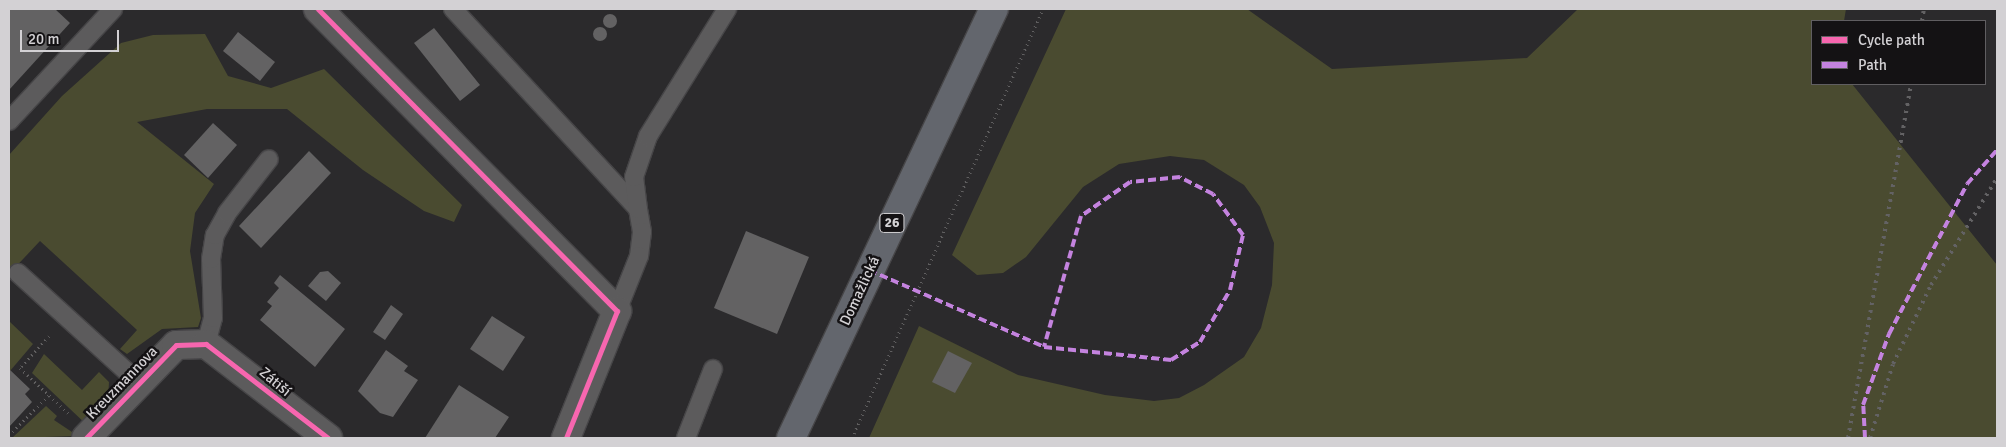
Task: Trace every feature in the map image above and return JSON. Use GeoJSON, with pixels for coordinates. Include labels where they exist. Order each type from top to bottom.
{"type":"FeatureCollection","features":[{"type":"Feature","properties":{"kind":"main road","name":"Domažlická"},"geometry":{"type":"LineString","coordinates":[[791,438],[994,9]]}},
{"type":"Feature","properties":{"kind":"street"},"geometry":{"type":"LineString","coordinates":[[318,9],[617,311],[566,438]]}},
{"type":"Feature","properties":{"kind":"street","name":"Kreuzmannova"},"geometry":{"type":"LineString","coordinates":[[88,436],[138,382],[176,346],[206,344]]}},
{"type":"Feature","properties":{"kind":"street","name":"Zátiší"},"geometry":{"type":"LineString","coordinates":[[206,344],[328,438]]}},
{"type":"Feature","properties":{"kind":"lane"},"geometry":{"type":"LineString","coordinates":[[9,121],[113,9]]}},
{"type":"Feature","properties":{"kind":"lane"},"geometry":{"type":"LineString","coordinates":[[453,9],[638,209]]}},
{"type":"Feature","properties":{"kind":"lane"},"geometry":{"type":"LineString","coordinates":[[617,311],[639,256],[642,232],[634,177],[648,136],[727,9]]}},
{"type":"Feature","properties":{"kind":"lane"},"geometry":{"type":"LineString","coordinates":[[206,344],[213,318],[211,259],[215,236],[227,213],[269,159]]}},
{"type":"Feature","properties":{"kind":"lane"},"geometry":{"type":"LineString","coordinates":[[18,274],[138,382]]}},
{"type":"Feature","properties":{"kind":"lane"},"geometry":{"type":"LineString","coordinates":[[686,438],[713,369]]}},
{"type":"Feature","properties":{"kind":"path"},"geometry":{"type":"LineString","coordinates":[[852,438],[1043,9]]}},
{"type":"Feature","properties":{"kind":"path"},"geometry":{"type":"LineString","coordinates":[[67,317],[20,368],[88,436]]}},
{"type":"Feature","properties":{"kind":"path"},"geometry":{"type":"LineString","coordinates":[[9,436],[49,395]]}},
{"type":"Feature","properties":{"kind":"green space"},"geometry":{"type":"Polygon","coordinates":[[[1066,9],[1247,9],[1332,69],[1527,58],[1578,9],[1846,9],[1844,20],[1811,20],[1811,85],[1853,85],[1997,265],[1997,438],[869,438],[919,326],[1018,375],[1105,395],[1154,401],[1179,398],[1204,385],[1244,357],[1261,328],[1272,285],[1274,243],[1260,207],[1244,185],[1204,160],[1170,156],[1119,164],[1083,187],[1026,257],[1003,273],[977,275],[952,255],[1066,9]]]}},
{"type":"Feature","properties":{"kind":"green space"},"geometry":{"type":"Polygon","coordinates":[[[205,34],[228,76],[271,88],[324,69],[462,205],[454,222],[424,211],[363,170],[287,109],[207,109],[137,122],[214,184],[195,213],[190,251],[201,318],[198,327],[162,329],[127,354],[120,349],[137,330],[40,241],[9,274],[9,155],[62,96],[121,43],[153,35],[205,34]]]}},
{"type":"Feature","properties":{"kind":"green space"},"geometry":{"type":"Polygon","coordinates":[[[9,321],[33,344],[10,371],[9,369],[9,321]]]}},
{"type":"Feature","properties":{"kind":"green space"},"geometry":{"type":"Polygon","coordinates":[[[44,354],[82,390],[99,372],[109,382],[108,400],[88,426],[32,373],[44,354]]]}},
{"type":"Feature","properties":{"kind":"green space"},"geometry":{"type":"Polygon","coordinates":[[[46,406],[57,416],[54,420],[78,436],[12,438],[46,406]]]}},
{"type":"Feature","properties":{"kind":"building"},"geometry":{"type":"Polygon","coordinates":[[[9,9],[55,9],[70,23],[9,90],[9,9]]]}},
{"type":"Feature","properties":{"kind":"building"},"geometry":{"type":"Polygon","coordinates":[[[610,14],[615,16],[617,21],[615,26],[610,28],[605,26],[603,21],[605,16],[610,14]]]}},
{"type":"Feature","properties":{"kind":"building"},"geometry":{"type":"Polygon","coordinates":[[[600,27],[605,29],[607,34],[605,39],[600,41],[595,39],[593,34],[595,29],[600,27]]]}},
{"type":"Feature","properties":{"kind":"building"},"geometry":{"type":"Polygon","coordinates":[[[434,28],[480,85],[460,101],[414,43],[434,28]]]}},
{"type":"Feature","properties":{"kind":"building"},"geometry":{"type":"Polygon","coordinates":[[[238,32],[275,62],[260,81],[223,51],[238,32]]]}},
{"type":"Feature","properties":{"kind":"building"},"geometry":{"type":"Polygon","coordinates":[[[213,123],[237,145],[208,178],[184,155],[213,123]]]}},
{"type":"Feature","properties":{"kind":"building"},"geometry":{"type":"Polygon","coordinates":[[[309,151],[331,173],[261,248],[239,226],[309,151]]]}},
{"type":"Feature","properties":{"kind":"building"},"geometry":{"type":"Polygon","coordinates":[[[746,231],[809,257],[777,334],[714,308],[746,231]]]}},
{"type":"Feature","properties":{"kind":"building"},"geometry":{"type":"Polygon","coordinates":[[[328,271],[341,283],[326,301],[308,286],[320,272],[328,271]]]}},
{"type":"Feature","properties":{"kind":"building"},"geometry":{"type":"Polygon","coordinates":[[[280,275],[345,329],[315,367],[260,320],[272,306],[267,302],[279,288],[274,283],[280,275]]]}},
{"type":"Feature","properties":{"kind":"building"},"geometry":{"type":"Polygon","coordinates":[[[391,305],[403,314],[385,340],[373,332],[391,305]]]}},
{"type":"Feature","properties":{"kind":"building"},"geometry":{"type":"Polygon","coordinates":[[[492,316],[525,337],[503,371],[470,349],[492,316]]]}},
{"type":"Feature","properties":{"kind":"building"},"geometry":{"type":"Polygon","coordinates":[[[386,350],[408,366],[404,371],[418,380],[393,417],[380,413],[358,391],[386,350]]]}},
{"type":"Feature","properties":{"kind":"building"},"geometry":{"type":"Polygon","coordinates":[[[948,351],[972,363],[955,393],[932,382],[948,351]]]}},
{"type":"Feature","properties":{"kind":"building"},"geometry":{"type":"Polygon","coordinates":[[[9,369],[30,389],[25,394],[32,402],[9,427],[9,369]]]}},
{"type":"Feature","properties":{"kind":"building"},"geometry":{"type":"Polygon","coordinates":[[[459,385],[509,417],[495,438],[425,438],[459,385]]]}},
{"type":"Feature","properties":{"kind":"railway"},"geometry":{"type":"LineString","coordinates":[[1922,20],[1924,9]]}},
{"type":"Feature","properties":{"kind":"railway"},"geometry":{"type":"LineString","coordinates":[[1848,438],[1911,85]]}},
{"type":"Feature","properties":{"kind":"railway"},"geometry":{"type":"LineString","coordinates":[[1870,438],[1893,364],[1931,285],[1997,178]]}},
{"type":"Feature","properties":{"kind":"marked path"},"geometry":{"type":"LineString","coordinates":[[1865,438],[1863,405],[1889,334],[1967,184],[1997,150]]}},
{"type":"Feature","properties":{"kind":"marked path"},"geometry":{"type":"LineString","coordinates":[[869,270],[1044,347],[1171,360],[1200,342],[1230,290],[1243,235],[1213,194],[1180,177],[1130,182],[1081,216],[1044,347]]}},
{"type":"Feature","properties":{"kind":"cycle path"},"geometry":{"type":"LineString","coordinates":[[318,9],[617,311],[566,438]]}},
{"type":"Feature","properties":{"kind":"cycle path"},"geometry":{"type":"LineString","coordinates":[[86,438],[176,345],[206,344],[328,438]]}}]}
